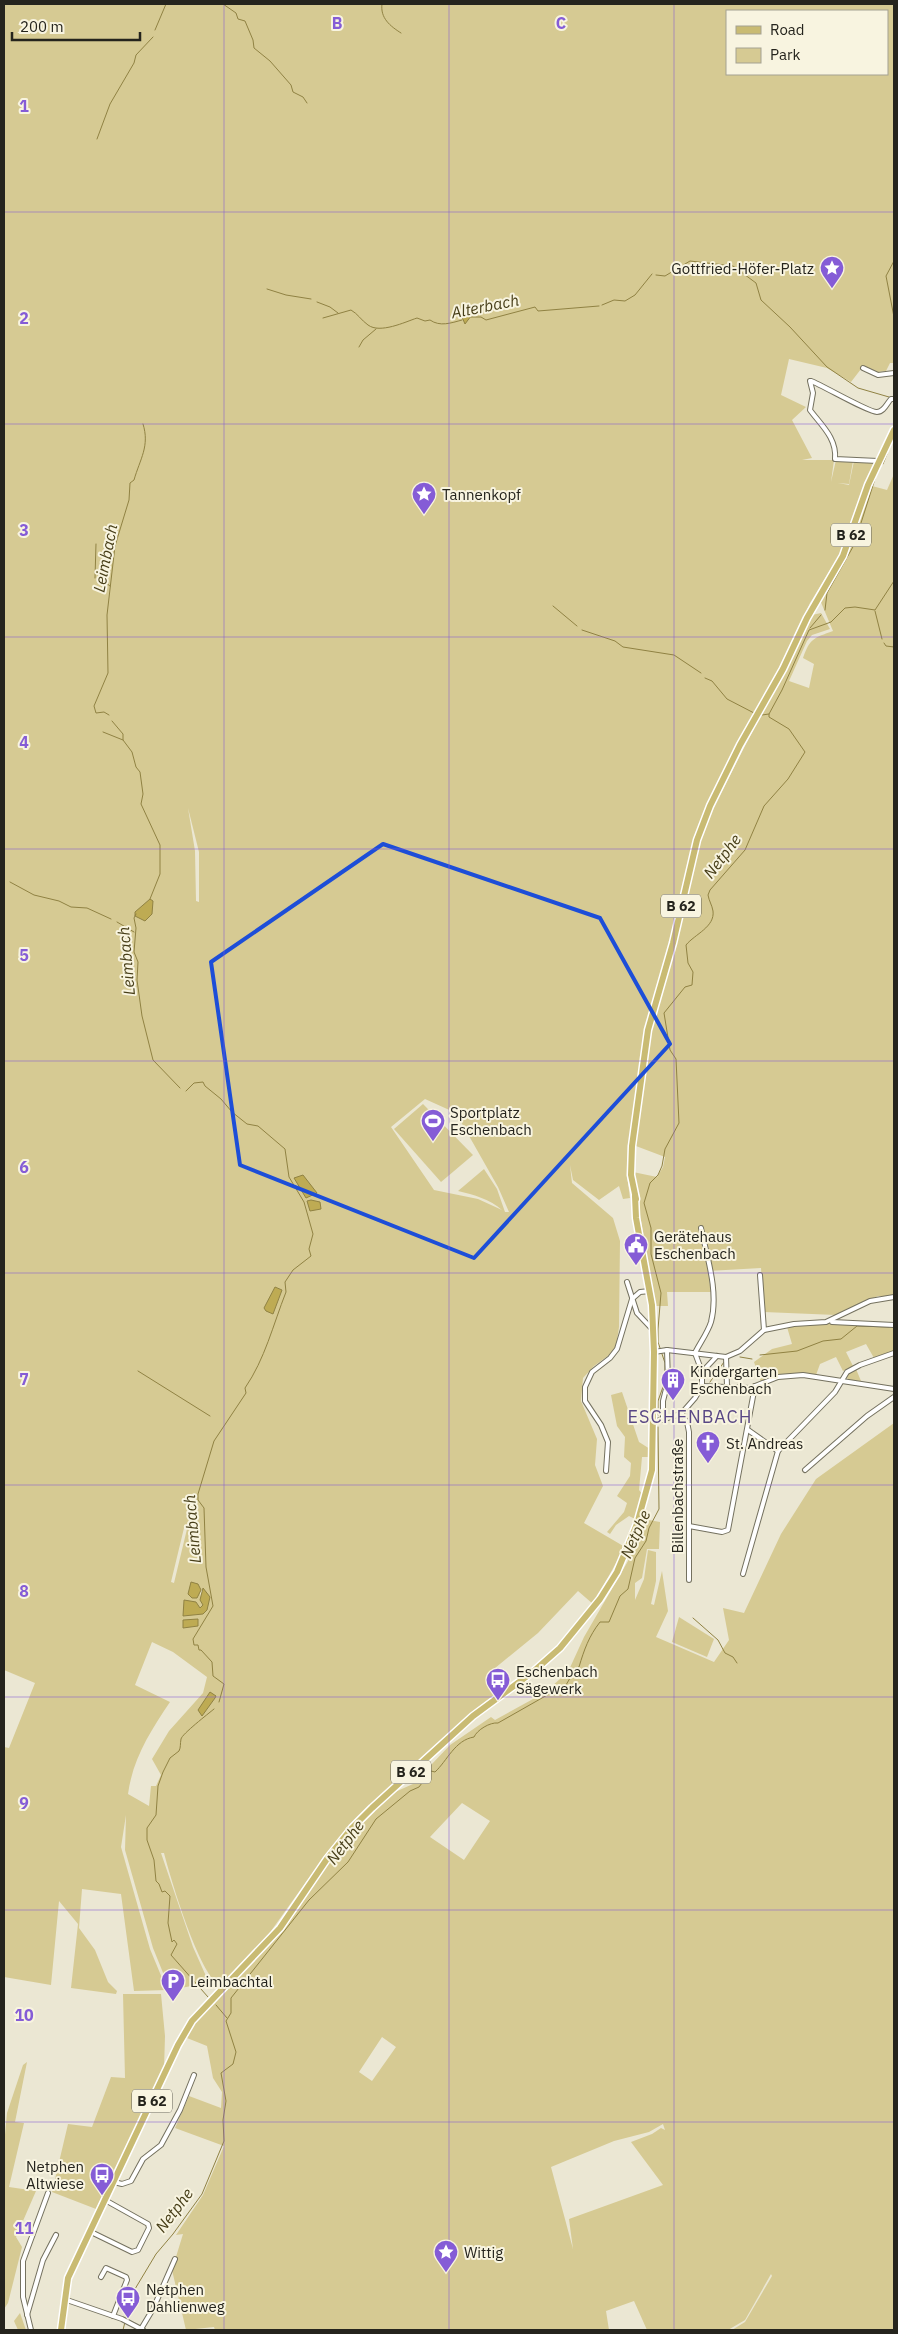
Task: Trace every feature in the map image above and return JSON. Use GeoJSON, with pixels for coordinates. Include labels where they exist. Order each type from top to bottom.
{"type":"FeatureCollection","features":[{"type":"Feature","properties":{"kind":"main road","name":"B 62"},"geometry":{"type":"LineString","coordinates":[[61,2330],[68,2278],[174,2053],[192,2021],[280,1928],[341,1842],[372,1808],[473,1716],[534,1671],[560,1648],[600,1598],[625,1556],[648,1491],[652,1470],[656,1352],[640,1219],[631,1175],[632,1146],[648,1030],[673,942],[696,840],[724,776],[780,676],[799,636],[846,549],[878,461],[894,430]]}},
{"type":"Feature","properties":{"kind":"street"},"geometry":{"type":"LineString","coordinates":[[863,368],[878,375],[894,373]]}},
{"type":"Feature","properties":{"kind":"street"},"geometry":{"type":"LineString","coordinates":[[878,461],[835,459],[836,454],[829,433],[810,410],[813,393],[810,380],[866,409],[877,412],[882,411],[890,399],[894,399]]}},
{"type":"Feature","properties":{"kind":"street"},"geometry":{"type":"LineString","coordinates":[[694,1353],[710,1325],[713,1310],[712,1289],[701,1228]]}},
{"type":"Feature","properties":{"kind":"street"},"geometry":{"type":"LineString","coordinates":[[760,1275],[764,1330]]}},
{"type":"Feature","properties":{"kind":"street"},"geometry":{"type":"LineString","coordinates":[[628,1282],[639,1316],[653,1330]]}},
{"type":"Feature","properties":{"kind":"street"},"geometry":{"type":"LineString","coordinates":[[606,1471],[608,1442],[601,1425],[585,1402],[585,1387],[592,1372],[610,1358],[616,1349],[632,1299],[640,1292],[650,1291]]}},
{"type":"Feature","properties":{"kind":"street"},"geometry":{"type":"LineString","coordinates":[[826,1322],[870,1301],[894,1297]]}},
{"type":"Feature","properties":{"kind":"street"},"geometry":{"type":"LineString","coordinates":[[656,1352],[666,1350],[726,1357],[740,1351],[764,1330],[794,1324],[826,1322],[894,1325]]}},
{"type":"Feature","properties":{"kind":"street"},"geometry":{"type":"LineString","coordinates":[[664,1420],[663,1401],[668,1381],[666,1350]]}},
{"type":"Feature","properties":{"kind":"street"},"geometry":{"type":"LineString","coordinates":[[653,1422],[681,1414],[695,1398],[702,1386],[702,1372],[694,1353]]}},
{"type":"Feature","properties":{"kind":"street"},"geometry":{"type":"LineString","coordinates":[[743,1574],[778,1450],[836,1392],[847,1372],[860,1365],[894,1353]]}},
{"type":"Feature","properties":{"kind":"street"},"geometry":{"type":"LineString","coordinates":[[702,1372],[717,1356]]}},
{"type":"Feature","properties":{"kind":"street"},"geometry":{"type":"LineString","coordinates":[[726,1357],[727,1386]]}},
{"type":"Feature","properties":{"kind":"street"},"geometry":{"type":"LineString","coordinates":[[702,1386],[746,1388],[787,1376],[803,1375],[894,1389]]}},
{"type":"Feature","properties":{"kind":"street"},"geometry":{"type":"LineString","coordinates":[[689,1526],[722,1532],[728,1530],[756,1386]]}},
{"type":"Feature","properties":{"kind":"street"},"geometry":{"type":"LineString","coordinates":[[805,1470],[867,1416],[894,1397]]}},
{"type":"Feature","properties":{"kind":"street","name":"Billenbachstraße"},"geometry":{"type":"LineString","coordinates":[[681,1414],[687,1422],[689,1432],[689,1580]]}},
{"type":"Feature","properties":{"kind":"street"},"geometry":{"type":"LineString","coordinates":[[748,1430],[778,1450]]}},
{"type":"Feature","properties":{"kind":"street"},"geometry":{"type":"LineString","coordinates":[[114,2182],[122,2184],[131,2182],[143,2159],[161,2144],[180,2110],[194,2075]]}},
{"type":"Feature","properties":{"kind":"street"},"geometry":{"type":"LineString","coordinates":[[31,2330],[23,2297],[23,2261],[48,2193]]}},
{"type":"Feature","properties":{"kind":"street"},"geometry":{"type":"LineString","coordinates":[[91,2232],[132,2252],[138,2250],[149,2228],[148,2224],[105,2200]]}},
{"type":"Feature","properties":{"kind":"street"},"geometry":{"type":"LineString","coordinates":[[27,2315],[43,2260],[56,2235]]}},
{"type":"Feature","properties":{"kind":"street"},"geometry":{"type":"LineString","coordinates":[[64,2299],[122,2319],[142,2330],[175,2259]]}},
{"type":"Feature","properties":{"kind":"street"},"geometry":{"type":"LineString","coordinates":[[101,2277],[106,2268],[126,2276],[127,2280],[113,2316]]}},
{"type":"Feature","properties":{"kind":"highlighted area"},"geometry":{"type":"Polygon","coordinates":[[[383,844],[600,918],[670,1044],[474,1258],[240,1165],[211,962],[383,844]]]}},
{"type":"Feature","properties":{"kind":"green space"},"geometry":{"type":"Polygon","coordinates":[[[4,4],[894,4],[894,363],[890,363],[886,371],[878,372],[861,369],[851,382],[827,368],[789,359],[781,395],[806,407],[792,420],[812,458],[802,460],[834,460],[831,482],[836,460],[853,461],[849,484],[838,483],[849,485],[854,461],[875,462],[846,544],[810,603],[769,690],[702,818],[691,850],[675,921],[702,830],[812,615],[821,613],[830,629],[812,635],[807,641],[789,681],[809,688],[814,664],[803,658],[808,646],[821,635],[833,631],[820,600],[847,555],[872,486],[887,490],[894,474],[894,1296],[878,1296],[836,1315],[764,1312],[761,1268],[708,1271],[711,1292],[667,1292],[668,1306],[655,1306],[633,1172],[657,1177],[663,1167],[665,1157],[628,1143],[627,1175],[630,1198],[623,1199],[619,1186],[599,1200],[573,1180],[570,1165],[572,1183],[613,1218],[620,1241],[619,1327],[616,1347],[612,1353],[594,1366],[583,1378],[581,1401],[597,1439],[595,1465],[603,1486],[584,1523],[625,1547],[593,1604],[578,1591],[538,1633],[489,1673],[503,1691],[361,1815],[306,1882],[261,1945],[220,1986],[203,1964],[195,1946],[179,1904],[164,1853],[161,1853],[193,1947],[210,1985],[202,1984],[170,1990],[153,1948],[125,1850],[126,1815],[121,1847],[150,1949],[167,1990],[134,1991],[121,1894],[82,1889],[79,1928],[95,1950],[108,1982],[117,1991],[116,1994],[71,1988],[78,1924],[59,1901],[51,1985],[4,1977],[4,1747],[9,1748],[35,1683],[4,1670],[4,4]],[[188,808],[195,851],[196,901],[199,902],[199,852],[188,808]],[[425,1099],[391,1127],[434,1190],[478,1199],[502,1210],[487,1200],[458,1191],[484,1169],[497,1189],[505,1212],[509,1212],[498,1187],[456,1113],[425,1099]],[[275,1287],[273,1313],[282,1290],[275,1287]],[[184,1528],[171,1582],[174,1583],[187,1529],[184,1528]],[[203,1588],[200,1593],[203,1605],[200,1608],[196,1602],[183,1616],[207,1610],[203,1588]],[[152,1642],[135,1685],[170,1702],[143,1746],[130,1781],[128,1794],[149,1806],[151,1786],[156,1786],[161,1775],[152,1759],[169,1731],[203,1693],[207,1677],[173,1652],[152,1642]]]}},
{"type":"Feature","properties":{"kind":"green space","name":"Sportplatz Eschenbach"},"geometry":{"type":"Polygon","coordinates":[[[423,1104],[473,1155],[441,1182],[394,1129],[423,1104]]]}},
{"type":"Feature","properties":{"kind":"green space"},"geometry":{"type":"Polygon","coordinates":[[[827,1324],[894,1326],[894,1351],[874,1358],[866,1344],[846,1352],[853,1366],[843,1371],[836,1357],[820,1364],[816,1375],[803,1374],[761,1382],[754,1362],[772,1349],[792,1344],[787,1327],[827,1324]]]}},
{"type":"Feature","properties":{"kind":"green space"},"geometry":{"type":"Polygon","coordinates":[[[856,1369],[861,1381],[847,1378],[848,1373],[856,1369]]]}},
{"type":"Feature","properties":{"kind":"green space"},"geometry":{"type":"Polygon","coordinates":[[[622,1392],[639,1442],[650,1449],[649,1457],[642,1457],[639,1490],[643,1495],[635,1519],[629,1516],[616,1525],[610,1534],[607,1532],[624,1512],[627,1503],[617,1496],[630,1476],[631,1463],[624,1457],[625,1437],[617,1426],[611,1395],[622,1392]]]}},
{"type":"Feature","properties":{"kind":"green space"},"geometry":{"type":"Polygon","coordinates":[[[894,1423],[894,2330],[732,2330],[745,2322],[772,2276],[771,2274],[745,2320],[728,2330],[647,2330],[634,2301],[606,2311],[609,2330],[215,2330],[214,2327],[186,2330],[172,2270],[183,2234],[176,2235],[203,2195],[224,2146],[175,2128],[189,2096],[221,2108],[222,2092],[213,2078],[207,2046],[187,2038],[193,2025],[287,1923],[326,1866],[370,1814],[395,1792],[413,1784],[450,1745],[491,1717],[495,1720],[544,1693],[568,1672],[584,1637],[628,1561],[643,1519],[660,1522],[659,1549],[647,1549],[642,1578],[635,1583],[635,1600],[644,1579],[648,1550],[656,1552],[656,1581],[651,1604],[654,1605],[662,1571],[668,1611],[656,1637],[714,1662],[729,1640],[723,1608],[744,1613],[781,1534],[816,1479],[894,1423]],[[462,1803],[430,1837],[464,1860],[490,1821],[462,1803]],[[382,2037],[359,2072],[372,2081],[396,2047],[382,2037]],[[663,2124],[649,2132],[614,2141],[551,2167],[573,2249],[569,2219],[663,2185],[631,2142],[652,2134],[661,2128],[665,2130],[663,2124]]]}},
{"type":"Feature","properties":{"kind":"green space"},"geometry":{"type":"Polygon","coordinates":[[[679,1617],[714,1639],[707,1657],[672,1642],[679,1617]]]}},
{"type":"Feature","properties":{"kind":"green space"},"geometry":{"type":"Polygon","coordinates":[[[123,1994],[161,1994],[165,2036],[164,2069],[96,2209],[52,2192],[68,2124],[92,2127],[111,2077],[125,2078],[123,1994]]]}},
{"type":"Feature","properties":{"kind":"green space"},"geometry":{"type":"Polygon","coordinates":[[[27,2062],[15,2122],[24,2123],[9,2187],[36,2191],[16,2237],[22,2247],[8,2303],[4,2309],[4,2145],[7,2113],[23,2065],[27,2062]]]}},
{"type":"Feature","properties":{"kind":"green space"},"geometry":{"type":"Polygon","coordinates":[[[20,2313],[26,2330],[18,2330],[14,2321],[20,2313]]]}},
{"type":"Feature","properties":{"kind":"shaded area"},"geometry":{"type":"Polygon","coordinates":[[[466,311],[470,312],[471,316],[465,324],[462,317],[457,314],[466,311]]]}},
{"type":"Feature","properties":{"kind":"shaded area"},"geometry":{"type":"Polygon","coordinates":[[[150,899],[153,901],[152,914],[145,921],[135,916],[135,912],[150,899]]]}},
{"type":"Feature","properties":{"kind":"shaded area"},"geometry":{"type":"Polygon","coordinates":[[[303,1175],[317,1193],[306,1198],[294,1178],[303,1175]]]}},
{"type":"Feature","properties":{"kind":"shaded area"},"geometry":{"type":"Polygon","coordinates":[[[307,1201],[320,1202],[321,1209],[310,1211],[307,1201]]]}},
{"type":"Feature","properties":{"kind":"shaded area"},"geometry":{"type":"Polygon","coordinates":[[[275,1287],[282,1290],[273,1314],[264,1308],[275,1287]]]}},
{"type":"Feature","properties":{"kind":"shaded area"},"geometry":{"type":"Polygon","coordinates":[[[191,1582],[198,1584],[201,1590],[197,1598],[192,1598],[188,1594],[191,1582]]]}},
{"type":"Feature","properties":{"kind":"shaded area"},"geometry":{"type":"Polygon","coordinates":[[[203,1588],[210,1597],[207,1610],[203,1614],[183,1616],[184,1600],[196,1602],[200,1608],[203,1605],[200,1600],[203,1588]]]}},
{"type":"Feature","properties":{"kind":"shaded area"},"geometry":{"type":"Polygon","coordinates":[[[198,1619],[198,1626],[183,1628],[183,1620],[198,1619]]]}},
{"type":"Feature","properties":{"kind":"shaded area"},"geometry":{"type":"Polygon","coordinates":[[[210,1692],[216,1696],[202,1716],[198,1710],[210,1692]]]}},
{"type":"Feature","properties":{"kind":"waterway"},"geometry":{"type":"LineString","coordinates":[[155,30],[166,4]]}},
{"type":"Feature","properties":{"kind":"waterway"},"geometry":{"type":"LineString","coordinates":[[223,4],[236,13],[238,19],[245,21],[253,40],[254,48],[270,61],[291,85],[293,92],[303,97],[307,103]]}},
{"type":"Feature","properties":{"kind":"waterway"},"geometry":{"type":"LineString","coordinates":[[382,4],[384,17],[401,33]]}},
{"type":"Feature","properties":{"kind":"waterway"},"geometry":{"type":"LineString","coordinates":[[97,139],[110,104],[134,63],[136,55],[153,37]]}},
{"type":"Feature","properties":{"kind":"waterway","name":"Alterbach"},"geometry":{"type":"LineString","coordinates":[[656,275],[665,276],[690,261],[733,266],[756,283],[761,300],[790,327],[827,367],[858,388],[889,397]]}},
{"type":"Feature","properties":{"kind":"waterway","name":"Netphe"},"geometry":{"type":"LineString","coordinates":[[894,261],[886,276],[894,317]]}},
{"type":"Feature","properties":{"kind":"waterway","name":"Alterbach"},"geometry":{"type":"LineString","coordinates":[[602,305],[614,300],[625,301],[635,295],[652,274]]}},
{"type":"Feature","properties":{"kind":"waterway"},"geometry":{"type":"LineString","coordinates":[[267,289],[286,295],[311,299]]}},
{"type":"Feature","properties":{"kind":"waterway"},"geometry":{"type":"LineString","coordinates":[[317,302],[330,307],[338,313]]}},
{"type":"Feature","properties":{"kind":"waterway","name":"Alterbach"},"geometry":{"type":"LineString","coordinates":[[471,317],[481,317],[486,320],[535,307],[538,311],[599,306]]}},
{"type":"Feature","properties":{"kind":"waterway","name":"Alterbach"},"geometry":{"type":"LineString","coordinates":[[323,318],[351,310],[368,325],[379,328],[386,328],[417,318],[442,324],[462,320]]}},
{"type":"Feature","properties":{"kind":"waterway"},"geometry":{"type":"LineString","coordinates":[[359,347],[363,340],[376,329]]}},
{"type":"Feature","properties":{"kind":"waterway","name":"Leimbach"},"geometry":{"type":"LineString","coordinates":[[109,715],[104,712],[96,713],[94,706],[108,673],[107,615],[115,546],[129,500],[130,483],[134,480],[145,446],[143,424]]}},
{"type":"Feature","properties":{"kind":"waterway"},"geometry":{"type":"LineString","coordinates":[[883,464],[887,454]]}},
{"type":"Feature","properties":{"kind":"waterway"},"geometry":{"type":"LineString","coordinates":[[825,610],[827,593],[854,545],[875,479]]}},
{"type":"Feature","properties":{"kind":"waterway"},"geometry":{"type":"LineString","coordinates":[[95,578],[96,544]]}},
{"type":"Feature","properties":{"kind":"waterway"},"geometry":{"type":"LineString","coordinates":[[101,579],[110,586]]}},
{"type":"Feature","properties":{"kind":"waterway","name":"Netphe"},"geometry":{"type":"LineString","coordinates":[[658,1415],[658,1401],[664,1384],[665,1374],[665,1363],[658,1342],[661,1293],[651,1254],[651,1228],[644,1203],[650,1183],[658,1175],[662,1166],[665,1149],[679,1123],[676,1059],[670,1050],[664,1013],[685,987],[692,985],[693,972],[688,963],[686,945],[711,922],[713,911],[708,895],[710,890],[745,850],[764,806],[788,779],[805,752],[789,729],[769,717],[769,714],[809,630],[831,622],[845,608],[855,607],[875,610],[894,581]]}},
{"type":"Feature","properties":{"kind":"waterway"},"geometry":{"type":"LineString","coordinates":[[553,606],[577,626]]}},
{"type":"Feature","properties":{"kind":"waterway"},"geometry":{"type":"LineString","coordinates":[[875,611],[882,639]]}},
{"type":"Feature","properties":{"kind":"waterway"},"geometry":{"type":"LineString","coordinates":[[810,628],[821,615]]}},
{"type":"Feature","properties":{"kind":"waterway"},"geometry":{"type":"LineString","coordinates":[[582,630],[615,641],[623,647],[674,655],[701,673]]}},
{"type":"Feature","properties":{"kind":"waterway"},"geometry":{"type":"LineString","coordinates":[[884,643],[886,646],[894,647]]}},
{"type":"Feature","properties":{"kind":"waterway"},"geometry":{"type":"LineString","coordinates":[[705,678],[712,681],[727,699],[754,713]]}},
{"type":"Feature","properties":{"kind":"waterway","name":"Netphe"},"geometry":{"type":"LineString","coordinates":[[762,715],[769,714]]}},
{"type":"Feature","properties":{"kind":"waterway","name":"Leimbach"},"geometry":{"type":"LineString","coordinates":[[112,721],[123,734],[123,740],[132,752],[136,767],[140,772],[143,794],[141,804],[160,845],[160,874],[150,899]]}},
{"type":"Feature","properties":{"kind":"waterway"},"geometry":{"type":"LineString","coordinates":[[103,732],[123,740]]}},
{"type":"Feature","properties":{"kind":"waterway"},"geometry":{"type":"LineString","coordinates":[[10,882],[34,895],[59,901],[71,907],[87,908],[111,919]]}},
{"type":"Feature","properties":{"kind":"waterway","name":"Leimbach"},"geometry":{"type":"LineString","coordinates":[[136,914],[134,918],[136,928],[134,952],[138,962],[137,980],[142,1016],[153,1060],[180,1088]]}},
{"type":"Feature","properties":{"kind":"waterway"},"geometry":{"type":"LineString","coordinates":[[117,922],[134,932]]}},
{"type":"Feature","properties":{"kind":"waterway","name":"Leimbach"},"geometry":{"type":"LineString","coordinates":[[186,1091],[194,1083],[203,1082],[232,1112],[247,1124],[258,1126],[285,1149],[289,1177],[304,1202],[313,1234],[309,1249],[311,1256],[293,1270],[285,1282],[286,1292],[263,1354],[245,1388],[246,1393],[214,1441],[198,1494],[198,1500],[204,1508],[206,1567],[213,1606],[193,1639],[194,1645],[198,1645],[199,1650],[212,1662],[213,1676],[224,1684],[219,1702]]}},
{"type":"Feature","properties":{"kind":"waterway"},"geometry":{"type":"LineString","coordinates":[[760,1355],[797,1351],[823,1341],[841,1339],[857,1326],[889,1327]]}},
{"type":"Feature","properties":{"kind":"waterway"},"geometry":{"type":"LineString","coordinates":[[740,1357],[752,1359]]}},
{"type":"Feature","properties":{"kind":"waterway"},"geometry":{"type":"LineString","coordinates":[[710,1382],[724,1362]]}},
{"type":"Feature","properties":{"kind":"waterway"},"geometry":{"type":"LineString","coordinates":[[138,1371],[210,1416]]}},
{"type":"Feature","properties":{"kind":"waterway","name":"Netphe"},"geometry":{"type":"LineString","coordinates":[[123,2330],[132,2294],[156,2254],[202,2194],[224,2141],[223,2120],[226,2101],[221,2073],[233,2064],[236,2052],[226,2021],[231,2013],[231,1998],[309,1900],[348,1862],[376,1819],[410,1791],[419,1787],[431,1771],[435,1772],[456,1746],[474,1737],[481,1729],[488,1725],[498,1723],[549,1694],[558,1693],[563,1690],[576,1668],[579,1667],[587,1643],[596,1627],[600,1622],[609,1622],[620,1596],[628,1589],[635,1558],[646,1541],[649,1528],[659,1509],[658,1427]]}},
{"type":"Feature","properties":{"kind":"waterway"},"geometry":{"type":"LineString","coordinates":[[693,1618],[718,1640],[725,1653],[733,1657],[737,1663]]}},
{"type":"Feature","properties":{"kind":"waterway","name":"Leimbach"},"geometry":{"type":"LineString","coordinates":[[208,1997],[171,1955],[177,1944],[174,1940],[172,1942],[168,1923],[170,1896],[165,1891],[162,1892],[156,1881],[154,1860],[147,1840],[147,1828],[156,1815],[158,1786],[163,1772],[170,1758],[179,1751],[182,1736],[214,1709]]}},
{"type":"Feature","properties":{"kind":"waterway","name":"Leimbach"},"geometry":{"type":"LineString","coordinates":[[216,2005],[227,2018]]}},
{"type":"Feature","properties":{"kind":"place","name":"Gottfried-Höfer-Platz"},"geometry":{"type":"Point","coordinates":[832,289]}},
{"type":"Feature","properties":{"kind":"place","name":"Tannenkopf"},"geometry":{"type":"Point","coordinates":[424,515]}},
{"type":"Feature","properties":{"kind":"place","name":"Sportplatz Eschenbach"},"geometry":{"type":"Point","coordinates":[433,1142]}},
{"type":"Feature","properties":{"kind":"place","name":"Gerätehaus Eschenbach"},"geometry":{"type":"Point","coordinates":[636,1266]}},
{"type":"Feature","properties":{"kind":"place","name":"Kindergarten Eschenbach"},"geometry":{"type":"Point","coordinates":[673,1401]}},
{"type":"Feature","properties":{"kind":"place","name":"St. Andreas"},"geometry":{"type":"Point","coordinates":[708,1464]}},
{"type":"Feature","properties":{"kind":"place","name":"Eschenbach Sägewerk"},"geometry":{"type":"Point","coordinates":[498,1701]}},
{"type":"Feature","properties":{"kind":"place","name":"Leimbachtal"},"geometry":{"type":"Point","coordinates":[173,2002]}},
{"type":"Feature","properties":{"kind":"place","name":"Netphen Altwiese"},"geometry":{"type":"Point","coordinates":[102,2196]}},
{"type":"Feature","properties":{"kind":"place","name":"Wittig"},"geometry":{"type":"Point","coordinates":[446,2273]}},
{"type":"Feature","properties":{"kind":"place","name":"Netphen Dahlienweg"},"geometry":{"type":"Point","coordinates":[128,2319]}},
{"type":"Feature","properties":{"kind":"district","name":"ESCHENBACH"},"geometry":{"type":"Point","coordinates":[690,1416]}}]}
